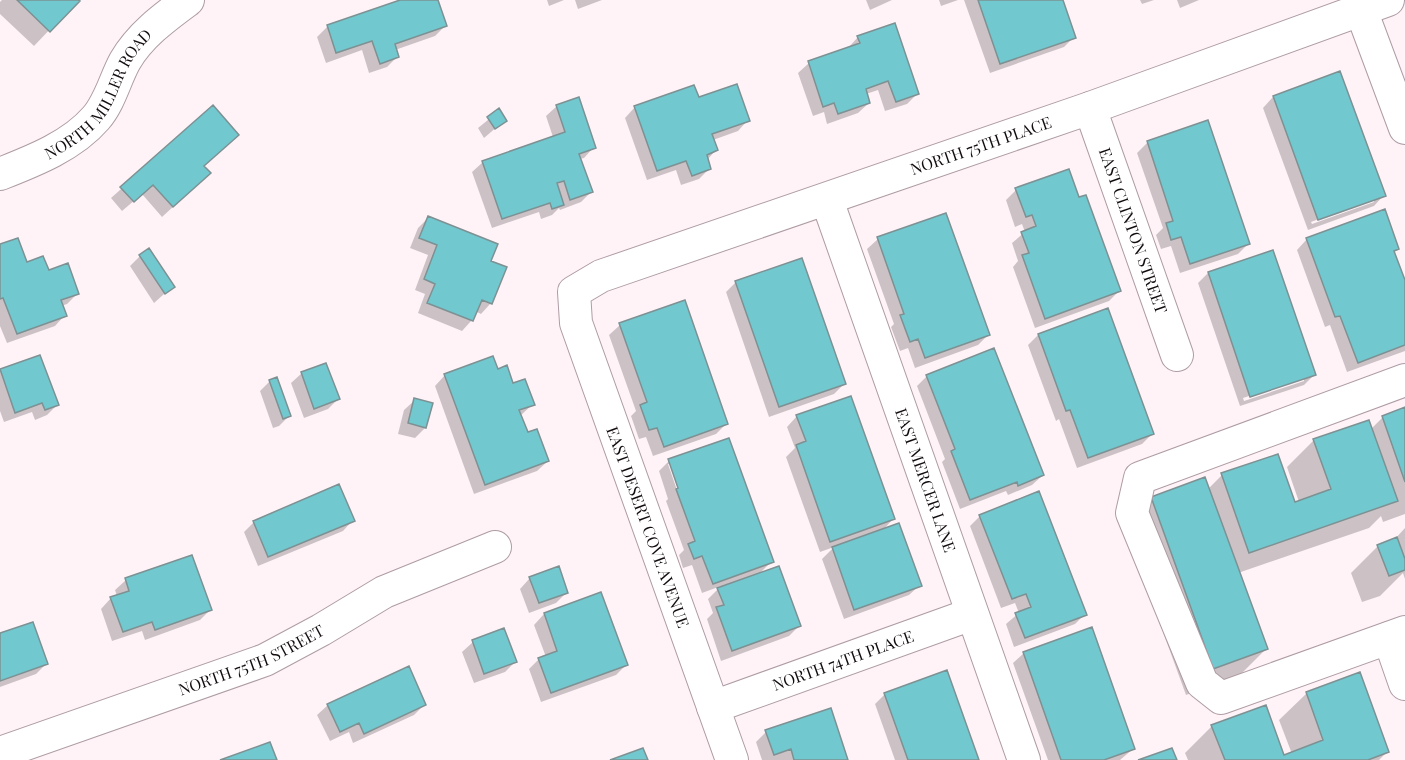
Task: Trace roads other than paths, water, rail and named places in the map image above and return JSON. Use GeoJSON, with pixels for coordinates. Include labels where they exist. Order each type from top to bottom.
{"type":"FeatureCollection","features":[{"type":"Feature","properties":{"kind":"street","name":"NORTH MILLER ROAD"},"geometry":{"type":"LineString","coordinates":[[0,174],[63,146],[95,119],[114,88],[126,60],[157,22],[188,0]]}},
{"type":"Feature","properties":{"kind":"street","name":"NORTH 75TH PLACE"},"geometry":{"type":"LineString","coordinates":[[574,292],[601,276],[1090,108],[1375,5]]}},
{"type":"Feature","properties":{"kind":"street"},"geometry":{"type":"LineString","coordinates":[[1375,5],[1405,128]]}},
{"type":"Feature","properties":{"kind":"street","name":"EAST CLINTON STREET"},"geometry":{"type":"LineString","coordinates":[[1090,108],[1177,355]]}},
{"type":"Feature","properties":{"kind":"street","name":"EAST MERCER LANE"},"geometry":{"type":"LineString","coordinates":[[827,200],[1024,760]]}},
{"type":"Feature","properties":{"kind":"street","name":"EAST DESERT COVE AVENUE"},"geometry":{"type":"LineString","coordinates":[[574,292],[576,323],[732,760]]}},
{"type":"Feature","properties":{"kind":"street"},"geometry":{"type":"LineString","coordinates":[[1405,380],[1140,478],[1132,513],[1202,683],[1221,698],[1397,635],[1405,684]]}},
{"type":"Feature","properties":{"kind":"street","name":"NORTH 75TH STREET"},"geometry":{"type":"LineString","coordinates":[[0,753],[265,660],[384,592],[495,547]]}},
{"type":"Feature","properties":{"kind":"street","name":"NORTH 74TH PLACE"},"geometry":{"type":"LineString","coordinates":[[713,707],[972,614]]}}]}
